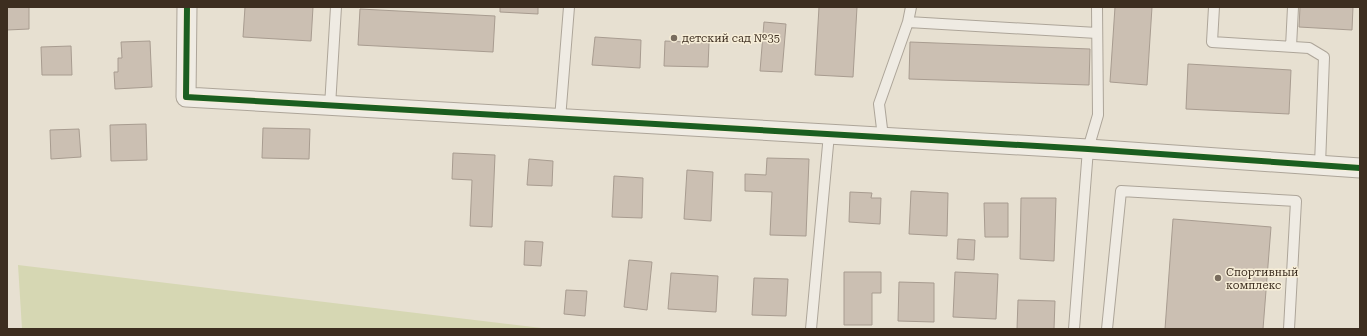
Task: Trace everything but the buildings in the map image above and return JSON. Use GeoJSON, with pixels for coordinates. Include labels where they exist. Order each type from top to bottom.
{"type":"FeatureCollection","features":[{"type":"Feature","properties":{"kind":"street"},"geometry":{"type":"LineString","coordinates":[[187,7],[186,97],[1088,149],[1360,168]]}},
{"type":"Feature","properties":{"kind":"lane"},"geometry":{"type":"LineString","coordinates":[[330,106],[336,7]]}},
{"type":"Feature","properties":{"kind":"lane"},"geometry":{"type":"LineString","coordinates":[[560,119],[569,7]]}},
{"type":"Feature","properties":{"kind":"lane"},"geometry":{"type":"LineString","coordinates":[[883,137],[879,104],[908,22],[911,7]]}},
{"type":"Feature","properties":{"kind":"lane"},"geometry":{"type":"LineString","coordinates":[[1074,329],[1088,149],[1098,114],[1097,7]]}},
{"type":"Feature","properties":{"kind":"lane"},"geometry":{"type":"LineString","coordinates":[[1214,7],[1212,42],[1309,48],[1324,57],[1320,165]]}},
{"type":"Feature","properties":{"kind":"lane"},"geometry":{"type":"LineString","coordinates":[[1291,47],[1293,7]]}},
{"type":"Feature","properties":{"kind":"lane"},"geometry":{"type":"LineString","coordinates":[[908,22],[1097,33]]}},
{"type":"Feature","properties":{"kind":"lane"},"geometry":{"type":"LineString","coordinates":[[811,329],[829,134]]}},
{"type":"Feature","properties":{"kind":"lane"},"geometry":{"type":"LineString","coordinates":[[1107,329],[1121,190],[1296,201],[1289,329]]}},
{"type":"Feature","properties":{"kind":"green space"},"geometry":{"type":"Polygon","coordinates":[[[18,265],[550,329],[22,329],[18,265]]]}},
{"type":"Feature","properties":{"kind":"cycle path"},"geometry":{"type":"LineString","coordinates":[[187,7],[186,97],[1088,149],[1360,168]]}},
{"type":"Feature","properties":{"kind":"place","name":"детский сад №35"},"geometry":{"type":"Point","coordinates":[674,38]}},
{"type":"Feature","properties":{"kind":"place","name":"Спортивный комплекс"},"geometry":{"type":"Point","coordinates":[1218,278]}}]}
